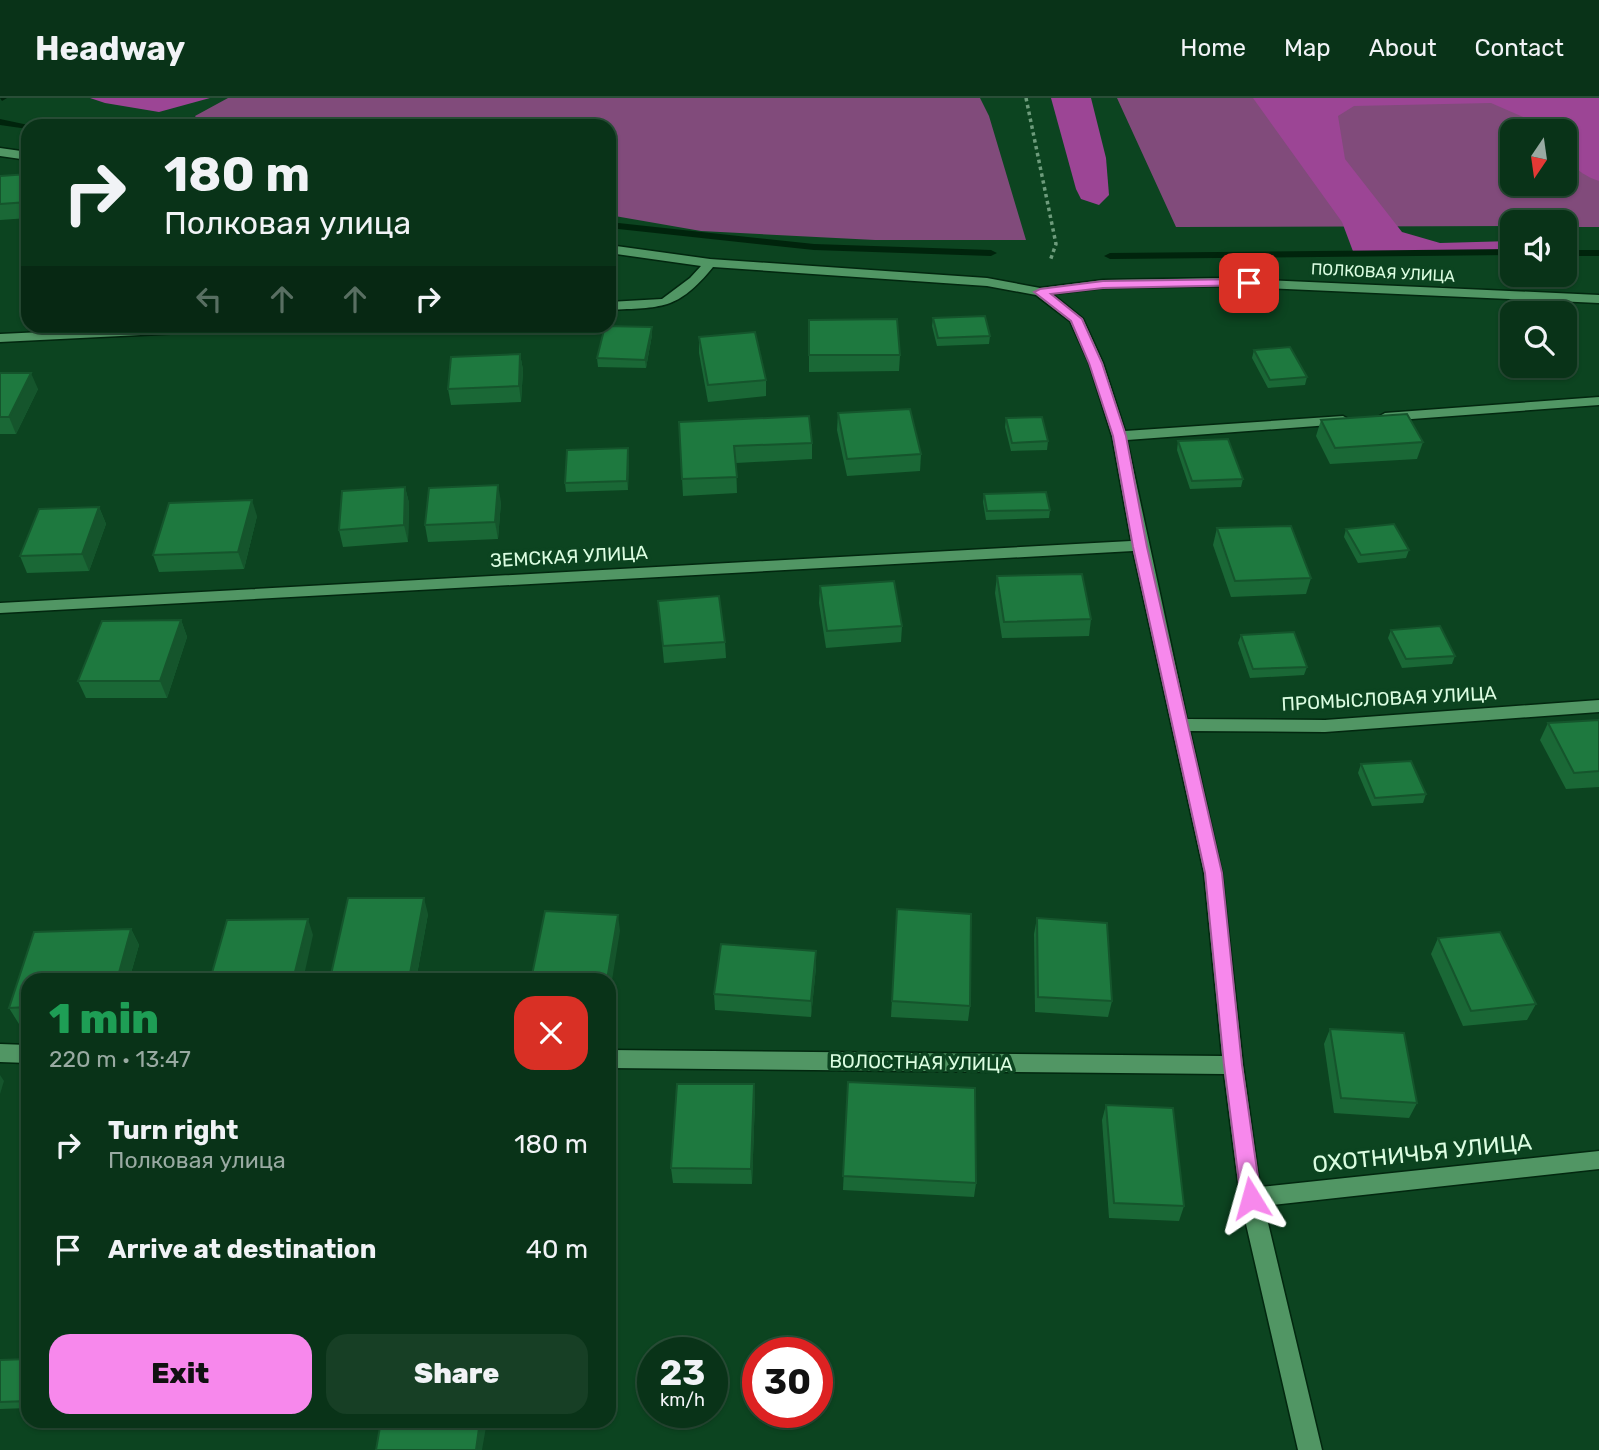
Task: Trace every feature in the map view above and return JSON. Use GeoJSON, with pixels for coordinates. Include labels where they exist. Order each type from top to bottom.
{"type":"FeatureCollection","features":[{"type":"Feature","properties":{"kind":"street"},"geometry":{"type":"LineString","coordinates":[[0,152],[21,155]]}},
{"type":"Feature","properties":{"kind":"street"},"geometry":{"type":"LineString","coordinates":[[616,250],[710,263],[987,282],[1040,292],[1076,319],[1096,363],[1119,436],[1140,547],[1213,873],[1233,1065],[1251,1198],[1310,1450]]}},
{"type":"Feature","properties":{"kind":"street"},"geometry":{"type":"LineString","coordinates":[[616,306],[666,303],[695,281],[710,263]]}},
{"type":"Feature","properties":{"kind":"street","name":"ПОЛКОВАЯ УЛИЦА"},"geometry":{"type":"LineString","coordinates":[[1040,292],[1103,284],[1222,282],[1599,299]]}},
{"type":"Feature","properties":{"kind":"street"},"geometry":{"type":"LineString","coordinates":[[0,338],[100,333]]}},
{"type":"Feature","properties":{"kind":"street"},"geometry":{"type":"LineString","coordinates":[[1119,436],[1599,401]]}},
{"type":"Feature","properties":{"kind":"street","name":"ЗЕМСКАЯ УЛИЦА"},"geometry":{"type":"LineString","coordinates":[[0,608],[1140,547]]}},
{"type":"Feature","properties":{"kind":"street","name":"ПРОМЫСЛОВАЯ УЛИЦА"},"geometry":{"type":"LineString","coordinates":[[1180,725],[1325,726],[1599,706]]}},
{"type":"Feature","properties":{"kind":"street"},"geometry":{"type":"LineString","coordinates":[[0,1053],[21,1054]]}},
{"type":"Feature","properties":{"kind":"street","name":"ВОЛОСТНАЯ УЛИЦА"},"geometry":{"type":"LineString","coordinates":[[616,1059],[1233,1065]]}},
{"type":"Feature","properties":{"kind":"street","name":"ОХОТНИЧЬЯ УЛИЦА"},"geometry":{"type":"LineString","coordinates":[[1251,1198],[1599,1160]]}},
{"type":"Feature","properties":{"kind":"path"},"geometry":{"type":"LineString","coordinates":[[1026,98],[1056,244],[1040,292]]}},
{"type":"Feature","properties":{"kind":"shaded area"},"geometry":{"type":"Polygon","coordinates":[[[90,98],[210,98],[159,112],[90,98]]]}},
{"type":"Feature","properties":{"kind":"shaded area"},"geometry":{"type":"Polygon","coordinates":[[[228,98],[980,98],[989,116],[1026,240],[875,240],[701,231],[616,216],[616,119],[197,119],[195,116],[228,98]]]}},
{"type":"Feature","properties":{"kind":"shaded area"},"geometry":{"type":"Polygon","coordinates":[[[1051,98],[1091,98],[1106,158],[1109,195],[1099,205],[1081,199],[1076,189],[1051,98]]]}},
{"type":"Feature","properties":{"kind":"shaded area"},"geometry":{"type":"Polygon","coordinates":[[[1117,98],[1599,98],[1599,227],[1577,227],[1577,210],[1500,210],[1500,226],[1176,227],[1117,98]]]}},
{"type":"Feature","properties":{"kind":"shaded area"},"geometry":{"type":"Polygon","coordinates":[[[1253,98],[1599,98],[1599,181],[1577,169],[1577,119],[1528,119],[1491,103],[1354,106],[1338,116],[1345,159],[1402,232],[1440,243],[1500,241],[1500,253],[1354,254],[1342,222],[1253,98]]]}},
{"type":"Feature","properties":{"kind":"building"},"geometry":{"type":"Polygon","coordinates":[[[21,174],[21,202],[0,204],[0,176],[21,174]]]}},
{"type":"Feature","properties":{"kind":"building"},"geometry":{"type":"Polygon","coordinates":[[[985,316],[990,336],[938,338],[933,318],[985,316]]]}},
{"type":"Feature","properties":{"kind":"building"},"geometry":{"type":"Polygon","coordinates":[[[897,319],[900,355],[809,355],[809,320],[897,319]]]}},
{"type":"Feature","properties":{"kind":"building"},"geometry":{"type":"Polygon","coordinates":[[[616,326],[652,327],[645,360],[597,358],[603,333],[616,333],[616,326]]]}},
{"type":"Feature","properties":{"kind":"building"},"geometry":{"type":"Polygon","coordinates":[[[755,332],[766,380],[708,385],[699,337],[755,332]]]}},
{"type":"Feature","properties":{"kind":"building"},"geometry":{"type":"Polygon","coordinates":[[[1290,347],[1307,377],[1270,380],[1254,350],[1290,347]]]}},
{"type":"Feature","properties":{"kind":"building"},"geometry":{"type":"Polygon","coordinates":[[[520,354],[519,386],[448,389],[451,357],[520,354]]]}},
{"type":"Feature","properties":{"kind":"building"},"geometry":{"type":"Polygon","coordinates":[[[0,373],[31,373],[9,417],[0,417],[0,373]]]}},
{"type":"Feature","properties":{"kind":"building"},"geometry":{"type":"Polygon","coordinates":[[[910,409],[921,454],[847,459],[838,413],[910,409]]]}},
{"type":"Feature","properties":{"kind":"building"},"geometry":{"type":"Polygon","coordinates":[[[1407,414],[1423,442],[1335,448],[1321,420],[1407,414]]]}},
{"type":"Feature","properties":{"kind":"building"},"geometry":{"type":"Polygon","coordinates":[[[809,416],[812,443],[734,446],[737,477],[682,479],[679,422],[809,416]]]}},
{"type":"Feature","properties":{"kind":"building"},"geometry":{"type":"Polygon","coordinates":[[[1042,417],[1048,441],[1012,443],[1006,418],[1042,417]]]}},
{"type":"Feature","properties":{"kind":"building"},"geometry":{"type":"Polygon","coordinates":[[[1228,439],[1243,479],[1192,481],[1178,441],[1228,439]]]}},
{"type":"Feature","properties":{"kind":"building"},"geometry":{"type":"Polygon","coordinates":[[[628,448],[627,481],[565,483],[567,450],[628,448]]]}},
{"type":"Feature","properties":{"kind":"building"},"geometry":{"type":"Polygon","coordinates":[[[498,485],[495,522],[425,525],[429,488],[498,485]]]}},
{"type":"Feature","properties":{"kind":"building"},"geometry":{"type":"Polygon","coordinates":[[[405,487],[404,525],[339,530],[342,491],[405,487]]]}},
{"type":"Feature","properties":{"kind":"building"},"geometry":{"type":"Polygon","coordinates":[[[1046,492],[1050,510],[987,511],[984,494],[1046,492]]]}},
{"type":"Feature","properties":{"kind":"building"},"geometry":{"type":"Polygon","coordinates":[[[252,500],[238,552],[153,555],[169,503],[252,500]]]}},
{"type":"Feature","properties":{"kind":"building"},"geometry":{"type":"Polygon","coordinates":[[[99,507],[82,554],[20,556],[39,509],[99,507]]]}},
{"type":"Feature","properties":{"kind":"building"},"geometry":{"type":"Polygon","coordinates":[[[1394,524],[1409,550],[1361,555],[1346,529],[1394,524]]]}},
{"type":"Feature","properties":{"kind":"building"},"geometry":{"type":"Polygon","coordinates":[[[1291,526],[1311,578],[1235,581],[1217,528],[1291,526]]]}},
{"type":"Feature","properties":{"kind":"building"},"geometry":{"type":"Polygon","coordinates":[[[1082,574],[1091,619],[1004,622],[997,576],[1082,574]]]}},
{"type":"Feature","properties":{"kind":"building"},"geometry":{"type":"Polygon","coordinates":[[[894,581],[902,626],[827,631],[820,586],[894,581]]]}},
{"type":"Feature","properties":{"kind":"building"},"geometry":{"type":"Polygon","coordinates":[[[719,596],[725,642],[663,646],[658,601],[719,596]]]}},
{"type":"Feature","properties":{"kind":"building"},"geometry":{"type":"Polygon","coordinates":[[[181,620],[160,681],[78,681],[102,621],[181,620]]]}},
{"type":"Feature","properties":{"kind":"building"},"geometry":{"type":"Polygon","coordinates":[[[1440,626],[1455,656],[1406,659],[1391,630],[1440,626]]]}},
{"type":"Feature","properties":{"kind":"building"},"geometry":{"type":"Polygon","coordinates":[[[1294,632],[1307,667],[1253,669],[1241,635],[1294,632]]]}},
{"type":"Feature","properties":{"kind":"building"},"geometry":{"type":"Polygon","coordinates":[[[1599,720],[1599,771],[1574,773],[1548,723],[1599,720]]]}},
{"type":"Feature","properties":{"kind":"building"},"geometry":{"type":"Polygon","coordinates":[[[1411,761],[1426,794],[1375,798],[1361,764],[1411,761]]]}},
{"type":"Feature","properties":{"kind":"building"},"geometry":{"type":"Polygon","coordinates":[[[348,898],[424,898],[410,973],[331,973],[348,898]]]}},
{"type":"Feature","properties":{"kind":"building"},"geometry":{"type":"Polygon","coordinates":[[[897,909],[971,914],[970,1006],[892,1001],[897,909]]]}},
{"type":"Feature","properties":{"kind":"building"},"geometry":{"type":"Polygon","coordinates":[[[545,911],[618,915],[608,973],[532,973],[545,911]]]}},
{"type":"Feature","properties":{"kind":"building"},"geometry":{"type":"Polygon","coordinates":[[[1037,918],[1107,923],[1112,1001],[1038,997],[1037,918]]]}},
{"type":"Feature","properties":{"kind":"building"},"geometry":{"type":"Polygon","coordinates":[[[308,919],[295,973],[212,973],[227,920],[308,919]]]}},
{"type":"Feature","properties":{"kind":"building"},"geometry":{"type":"Polygon","coordinates":[[[131,929],[119,973],[21,973],[21,1007],[9,1008],[34,932],[131,929]]]}},
{"type":"Feature","properties":{"kind":"building"},"geometry":{"type":"Polygon","coordinates":[[[1500,932],[1536,1004],[1471,1011],[1438,938],[1500,932]]]}},
{"type":"Feature","properties":{"kind":"building"},"geometry":{"type":"Polygon","coordinates":[[[721,944],[816,951],[811,1001],[714,994],[721,944]]]}},
{"type":"Feature","properties":{"kind":"building"},"geometry":{"type":"Polygon","coordinates":[[[1330,1029],[1404,1033],[1417,1103],[1341,1098],[1330,1029]]]}},
{"type":"Feature","properties":{"kind":"building"},"geometry":{"type":"Polygon","coordinates":[[[848,1082],[975,1088],[976,1183],[843,1176],[848,1082]]]}},
{"type":"Feature","properties":{"kind":"building"},"geometry":{"type":"Polygon","coordinates":[[[677,1084],[754,1084],[751,1169],[671,1168],[677,1084]]]}},
{"type":"Feature","properties":{"kind":"building"},"geometry":{"type":"Polygon","coordinates":[[[1106,1105],[1173,1108],[1184,1206],[1114,1203],[1106,1105]]]}},
{"type":"Feature","properties":{"kind":"building"},"geometry":{"type":"Polygon","coordinates":[[[21,1359],[21,1401],[0,1402],[0,1360],[21,1359]]]}},
{"type":"Feature","properties":{"kind":"building"},"geometry":{"type":"Polygon","coordinates":[[[380,1428],[479,1428],[476,1450],[376,1450],[380,1428]]]}},
{"type":"Feature","properties":{"kind":"waterway"},"geometry":{"type":"LineString","coordinates":[[0,122],[21,125]]}},
{"type":"Feature","properties":{"kind":"waterway"},"geometry":{"type":"LineString","coordinates":[[616,226],[814,247],[991,253]]}},
{"type":"Feature","properties":{"kind":"waterway"},"geometry":{"type":"LineString","coordinates":[[1110,256],[1500,252]]}},
{"type":"Feature","properties":{"kind":"waterway"},"geometry":{"type":"LineString","coordinates":[[1577,253],[1599,253]]}},
{"type":"Feature","properties":{"kind":"route"},"geometry":{"type":"LineString","coordinates":[[1249,283],[1103,284],[1040,292],[1076,319],[1096,363],[1119,436],[1140,547],[1213,873],[1233,1065],[1251,1198]]}}]}
